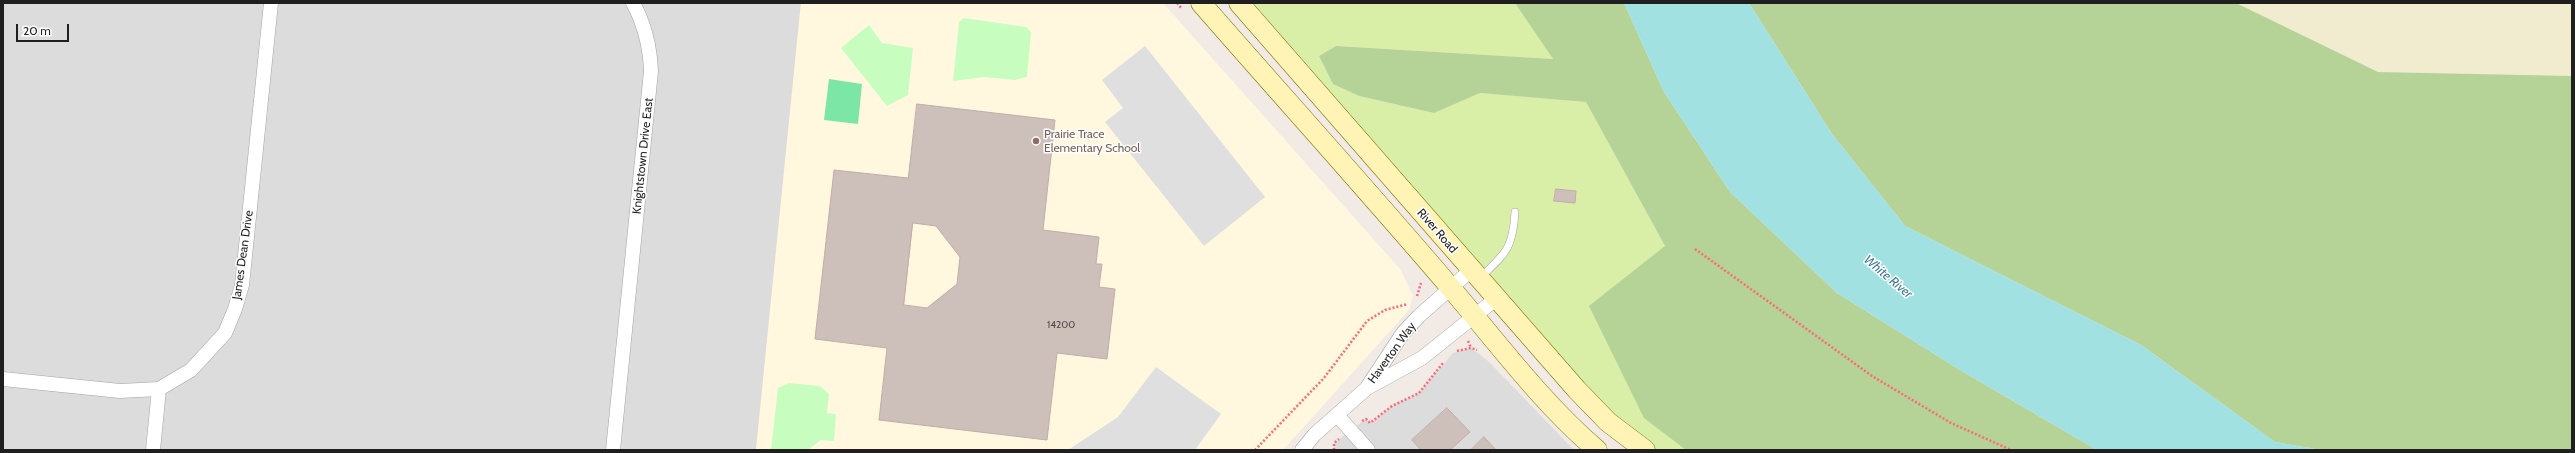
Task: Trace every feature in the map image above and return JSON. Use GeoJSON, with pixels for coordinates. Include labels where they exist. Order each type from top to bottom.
{"type":"FeatureCollection","features":[{"type":"Feature","properties":{"kind":"main road"},"geometry":{"type":"LineString","coordinates":[[1201,3],[1450,288],[1474,318],[1563,417],[1597,450]]}},
{"type":"Feature","properties":{"kind":"main road","name":"River Road"},"geometry":{"type":"LineString","coordinates":[[1239,3],[1593,407],[1608,422],[1645,450]]}},
{"type":"Feature","properties":{"kind":"street","name":"James Dean Drive"},"geometry":{"type":"LineString","coordinates":[[3,379],[120,391],[159,389],[191,370],[225,333],[235,309],[242,277],[270,3]]}},
{"type":"Feature","properties":{"kind":"street","name":"Knightstown Drive East"},"geometry":{"type":"LineString","coordinates":[[613,450],[652,71],[650,47],[642,20],[633,3]]}},
{"type":"Feature","properties":{"kind":"street","name":"Haverton Way"},"geometry":{"type":"LineString","coordinates":[[1367,388],[1403,334],[1419,316],[1450,288],[1475,274]]}},
{"type":"Feature","properties":{"kind":"street","name":"Haverton Way"},"geometry":{"type":"LineString","coordinates":[[1302,450],[1314,435],[1367,388],[1422,358],[1474,318],[1496,298]]}},
{"type":"Feature","properties":{"kind":"street"},"geometry":{"type":"LineString","coordinates":[[153,450],[159,389]]}},
{"type":"Feature","properties":{"kind":"street"},"geometry":{"type":"LineString","coordinates":[[1337,414],[1368,450]]}},
{"type":"Feature","properties":{"kind":"lane"},"geometry":{"type":"LineString","coordinates":[[1475,274],[1505,254],[1514,235],[1515,212]]}},
{"type":"Feature","properties":{"kind":"path"},"geometry":{"type":"LineString","coordinates":[[1695,249],[1872,376],[1951,423],[2011,450]]}},
{"type":"Feature","properties":{"kind":"path"},"geometry":{"type":"LineString","coordinates":[[1255,450],[1324,378],[1367,321],[1380,312],[1414,301],[1421,283]]}},
{"type":"Feature","properties":{"kind":"path"},"geometry":{"type":"LineString","coordinates":[[1453,353],[1471,348]]}},
{"type":"Feature","properties":{"kind":"path"},"geometry":{"type":"LineString","coordinates":[[1334,450],[1334,443],[1366,419],[1370,423],[1392,406],[1413,397],[1445,361]]}},
{"type":"Feature","properties":{"kind":"shaded area"},"geometry":{"type":"Polygon","coordinates":[[[3,3],[801,3],[756,450],[3,450],[3,3]]]}},
{"type":"Feature","properties":{"kind":"shaded area","name":"Prairie Trace Elementary School"},"geometry":{"type":"Polygon","coordinates":[[[801,3],[1163,3],[1401,270],[1413,296],[1409,310],[1283,450],[756,450],[801,3]]]}},
{"type":"Feature","properties":{"kind":"shaded area"},"geometry":{"type":"Polygon","coordinates":[[[2236,3],[2572,3],[2572,76],[2378,72],[2236,3]]]}},
{"type":"Feature","properties":{"kind":"shaded area"},"geometry":{"type":"Polygon","coordinates":[[[1145,46],[1265,197],[1204,246],[1105,122],[1123,108],[1102,80],[1145,46]]]}},
{"type":"Feature","properties":{"kind":"shaded area"},"geometry":{"type":"Polygon","coordinates":[[[1471,348],[1488,361],[1574,450],[1334,450],[1334,443],[1366,419],[1371,423],[1392,406],[1419,393],[1453,353],[1471,348]]]}},
{"type":"Feature","properties":{"kind":"shaded area"},"geometry":{"type":"Polygon","coordinates":[[[1156,367],[1221,414],[1195,450],[1068,450],[1118,417],[1156,367]]]}},
{"type":"Feature","properties":{"kind":"green space"},"geometry":{"type":"Polygon","coordinates":[[[1240,3],[1515,3],[1553,59],[1336,46],[1319,56],[1333,84],[1359,96],[1434,113],[1480,93],[1586,102],[1665,246],[1686,450],[1646,450],[1633,442],[1240,3]]]}},
{"type":"Feature","properties":{"kind":"green space"},"geometry":{"type":"Polygon","coordinates":[[[1515,3],[1624,3],[1664,92],[1730,192],[1837,293],[1960,370],[2097,450],[1686,450],[1644,418],[1589,306],[1665,246],[1586,102],[1480,93],[1434,113],[1359,96],[1333,84],[1319,56],[1336,46],[1553,59],[1515,3]]]}},
{"type":"Feature","properties":{"kind":"green space"},"geometry":{"type":"Polygon","coordinates":[[[1749,3],[2236,3],[2378,72],[2572,76],[2572,450],[2321,450],[2275,442],[2141,345],[1905,226],[1832,134],[1749,3]]]}},
{"type":"Feature","properties":{"kind":"green space"},"geometry":{"type":"Polygon","coordinates":[[[964,18],[1026,27],[1031,32],[1027,77],[1015,80],[984,77],[953,81],[959,22],[964,18]]]}},
{"type":"Feature","properties":{"kind":"green space"},"geometry":{"type":"Polygon","coordinates":[[[869,25],[882,43],[913,48],[908,95],[887,106],[841,48],[869,25]]]}},
{"type":"Feature","properties":{"kind":"green space"},"geometry":{"type":"Polygon","coordinates":[[[829,79],[862,84],[858,124],[824,120],[829,79]]]}},
{"type":"Feature","properties":{"kind":"green space"},"geometry":{"type":"Polygon","coordinates":[[[789,383],[820,386],[829,394],[827,413],[836,414],[834,441],[821,440],[808,450],[771,450],[778,388],[789,383]]]}},
{"type":"Feature","properties":{"kind":"water","name":"White River"},"geometry":{"type":"Polygon","coordinates":[[[1624,3],[1749,3],[1832,134],[1905,226],[2141,345],[2275,442],[2321,450],[2097,450],[1960,370],[1837,293],[1730,192],[1664,92],[1624,3]]]}},
{"type":"Feature","properties":{"kind":"building","name":"Prairie Trace Elementary School"},"geometry":{"type":"Polygon","coordinates":[[[917,104],[1055,120],[1043,230],[1099,237],[1096,264],[1102,264],[1099,287],[1115,289],[1107,359],[1057,353],[1047,440],[879,420],[887,348],[815,339],[834,170],[908,178],[917,104]],[[913,223],[904,305],[927,308],[957,284],[960,257],[936,226],[913,223]]]}},
{"type":"Feature","properties":{"kind":"building"},"geometry":{"type":"Polygon","coordinates":[[[1556,189],[1576,191],[1575,203],[1554,201],[1556,189]]]}},
{"type":"Feature","properties":{"kind":"building"},"geometry":{"type":"Polygon","coordinates":[[[1447,408],[1470,432],[1450,450],[1421,450],[1412,440],[1447,408]]]}},
{"type":"Feature","properties":{"kind":"building"},"geometry":{"type":"Polygon","coordinates":[[[1484,437],[1496,450],[1471,450],[1484,437]]]}},
{"type":"Feature","properties":{"kind":"place","name":"Prairie Trace Elementary School"},"geometry":{"type":"Point","coordinates":[1036,141]}}]}
